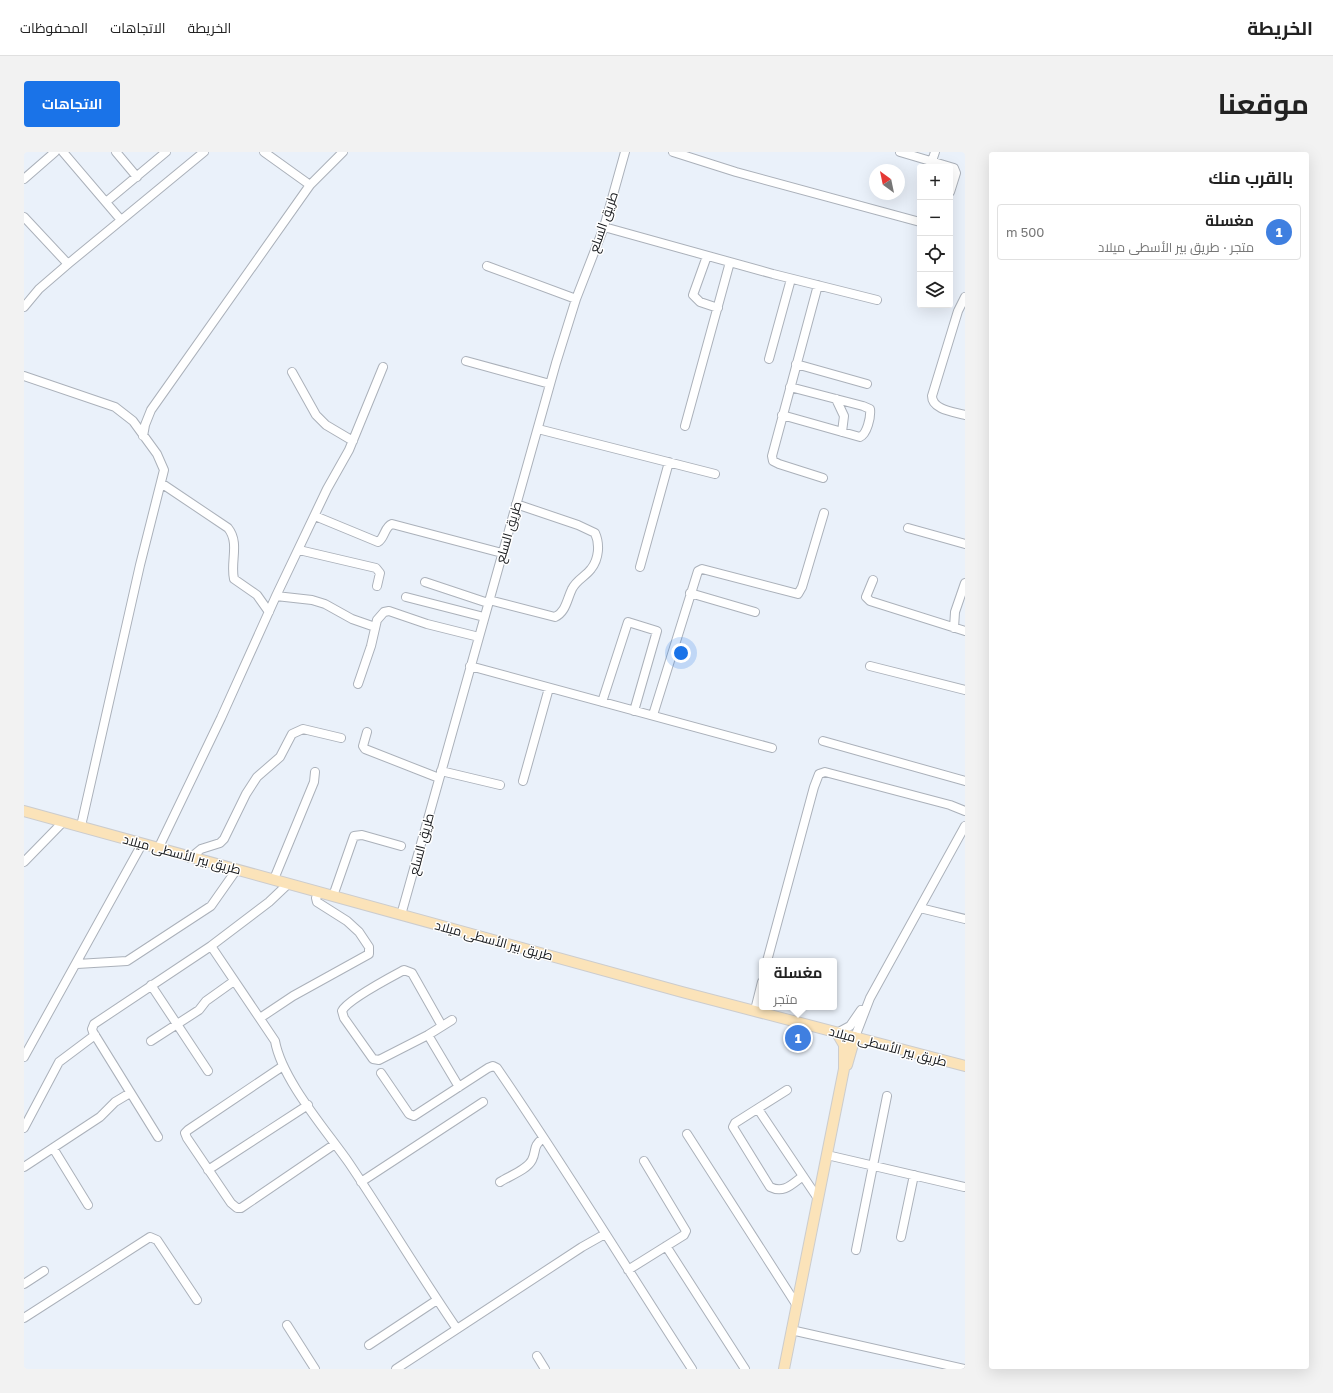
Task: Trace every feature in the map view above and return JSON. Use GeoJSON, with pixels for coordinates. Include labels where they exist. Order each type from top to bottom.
{"type":"FeatureCollection","features":[{"type":"Feature","properties":{"kind":"main road","name":"طريق بير الأسطى ميلاد"},"geometry":{"type":"LineString","coordinates":[[24,811],[190,858],[274,879],[682,992],[965,1066]]}},
{"type":"Feature","properties":{"kind":"main road"},"geometry":{"type":"LineString","coordinates":[[784,1369],[844,1069],[844,1045],[837,1033]]}},
{"type":"Feature","properties":{"kind":"main road"},"geometry":{"type":"LineString","coordinates":[[844,1069],[847,1067],[855,1037]]}},
{"type":"Feature","properties":{"kind":"street"},"geometry":{"type":"LineString","coordinates":[[24,179],[55,152]]}},
{"type":"Feature","properties":{"kind":"street"},"geometry":{"type":"LineString","coordinates":[[63,152],[121,220]]}},
{"type":"Feature","properties":{"kind":"street"},"geometry":{"type":"LineString","coordinates":[[116,152],[137,177]]}},
{"type":"Feature","properties":{"kind":"street"},"geometry":{"type":"LineString","coordinates":[[106,202],[166,152]]}},
{"type":"Feature","properties":{"kind":"street"},"geometry":{"type":"LineString","coordinates":[[24,307],[39,289],[68,264],[204,152]]}},
{"type":"Feature","properties":{"kind":"street"},"geometry":{"type":"LineString","coordinates":[[264,152],[310,185]]}},
{"type":"Feature","properties":{"kind":"street"},"geometry":{"type":"LineString","coordinates":[[143,436],[145,425],[152,410],[310,185],[343,152]]}},
{"type":"Feature","properties":{"kind":"street","name":"طريق السلع"},"geometry":{"type":"LineString","coordinates":[[401,915],[550,384],[576,299],[604,226],[625,152]]}},
{"type":"Feature","properties":{"kind":"street"},"geometry":{"type":"LineString","coordinates":[[673,152],[736,172],[917,221]]}},
{"type":"Feature","properties":{"kind":"street"},"geometry":{"type":"LineString","coordinates":[[932,161],[935,152]]}},
{"type":"Feature","properties":{"kind":"street"},"geometry":{"type":"LineString","coordinates":[[904,153],[941,164]]}},
{"type":"Feature","properties":{"kind":"street"},"geometry":{"type":"LineString","coordinates":[[953,168],[956,169],[953,180]]}},
{"type":"Feature","properties":{"kind":"street"},"geometry":{"type":"LineString","coordinates":[[24,217],[68,264]]}},
{"type":"Feature","properties":{"kind":"street"},"geometry":{"type":"LineString","coordinates":[[604,226],[791,279],[877,300]]}},
{"type":"Feature","properties":{"kind":"street"},"geometry":{"type":"LineString","coordinates":[[707,256],[693,295],[700,302],[718,308]]}},
{"type":"Feature","properties":{"kind":"street"},"geometry":{"type":"LineString","coordinates":[[685,426],[730,262]]}},
{"type":"Feature","properties":{"kind":"street"},"geometry":{"type":"LineString","coordinates":[[487,266],[576,299]]}},
{"type":"Feature","properties":{"kind":"street"},"geometry":{"type":"LineString","coordinates":[[769,359],[791,279]]}},
{"type":"Feature","properties":{"kind":"street"},"geometry":{"type":"LineString","coordinates":[[818,285],[782,415],[772,459],[786,467],[823,478]]}},
{"type":"Feature","properties":{"kind":"street"},"geometry":{"type":"LineString","coordinates":[[965,297],[958,312],[932,396],[934,404],[938,407],[965,415]]}},
{"type":"Feature","properties":{"kind":"street"},"geometry":{"type":"LineString","coordinates":[[466,362],[550,384]]}},
{"type":"Feature","properties":{"kind":"street"},"geometry":{"type":"LineString","coordinates":[[796,364],[867,384]]}},
{"type":"Feature","properties":{"kind":"street"},"geometry":{"type":"LineString","coordinates":[[158,848],[221,718],[276,596],[353,441],[384,368]]}},
{"type":"Feature","properties":{"kind":"street"},"geometry":{"type":"LineString","coordinates":[[292,372],[316,415],[326,425],[353,441]]}},
{"type":"Feature","properties":{"kind":"street"},"geometry":{"type":"LineString","coordinates":[[24,376],[115,407],[133,422],[161,461],[164,470],[140,565],[81,826]]}},
{"type":"Feature","properties":{"kind":"street"},"geometry":{"type":"LineString","coordinates":[[782,415],[842,432],[863,436],[871,414],[870,410],[863,406],[790,387]]}},
{"type":"Feature","properties":{"kind":"street"},"geometry":{"type":"LineString","coordinates":[[836,399],[844,416],[842,432]]}},
{"type":"Feature","properties":{"kind":"street"},"geometry":{"type":"LineString","coordinates":[[538,429],[715,474]]}},
{"type":"Feature","properties":{"kind":"street"},"geometry":{"type":"LineString","coordinates":[[640,567],[669,462]]}},
{"type":"Feature","properties":{"kind":"street"},"geometry":{"type":"LineString","coordinates":[[161,483],[228,528],[232,533],[234,542],[232,572],[234,579],[257,595],[269,612]]}},
{"type":"Feature","properties":{"kind":"street"},"geometry":{"type":"LineString","coordinates":[[424,582],[488,602],[543,616],[557,616],[564,607],[576,583],[591,569],[598,550],[597,537],[591,530],[516,504]]}},
{"type":"Feature","properties":{"kind":"street"},"geometry":{"type":"LineString","coordinates":[[653,715],[696,574],[702,569],[798,594],[802,587],[824,513]]}},
{"type":"Feature","properties":{"kind":"street"},"geometry":{"type":"LineString","coordinates":[[315,516],[378,542],[382,539],[388,526],[392,524],[502,552]]}},
{"type":"Feature","properties":{"kind":"street"},"geometry":{"type":"LineString","coordinates":[[908,528],[965,544]]}},
{"type":"Feature","properties":{"kind":"street"},"geometry":{"type":"LineString","coordinates":[[299,550],[376,568],[380,573],[377,586]]}},
{"type":"Feature","properties":{"kind":"street"},"geometry":{"type":"LineString","coordinates":[[872,580],[866,597],[870,601],[965,631]]}},
{"type":"Feature","properties":{"kind":"street"},"geometry":{"type":"LineString","coordinates":[[954,628],[955,612],[965,583]]}},
{"type":"Feature","properties":{"kind":"street"},"geometry":{"type":"LineString","coordinates":[[690,593],[754,612]]}},
{"type":"Feature","properties":{"kind":"street"},"geometry":{"type":"LineString","coordinates":[[276,596],[312,600],[325,604],[352,619],[375,627]]}},
{"type":"Feature","properties":{"kind":"street"},"geometry":{"type":"LineString","coordinates":[[406,597],[484,618]]}},
{"type":"Feature","properties":{"kind":"street"},"geometry":{"type":"LineString","coordinates":[[358,684],[371,646],[376,620],[380,615],[389,611],[427,624],[478,637]]}},
{"type":"Feature","properties":{"kind":"street"},"geometry":{"type":"LineString","coordinates":[[602,702],[628,622],[657,631],[634,711]]}},
{"type":"Feature","properties":{"kind":"street"},"geometry":{"type":"LineString","coordinates":[[470,666],[772,748]]}},
{"type":"Feature","properties":{"kind":"street"},"geometry":{"type":"LineString","coordinates":[[870,666],[965,690]]}},
{"type":"Feature","properties":{"kind":"street"},"geometry":{"type":"LineString","coordinates":[[523,781],[550,688]]}},
{"type":"Feature","properties":{"kind":"street"},"geometry":{"type":"LineString","coordinates":[[190,858],[201,850],[220,843],[246,794],[257,777],[280,757],[292,734],[303,729],[341,738]]}},
{"type":"Feature","properties":{"kind":"street"},"geometry":{"type":"LineString","coordinates":[[367,732],[363,746],[365,749],[440,774],[500,785]]}},
{"type":"Feature","properties":{"kind":"street"},"geometry":{"type":"LineString","coordinates":[[823,741],[965,781]]}},
{"type":"Feature","properties":{"kind":"street"},"geometry":{"type":"LineString","coordinates":[[274,879],[314,782],[315,772]]}},
{"type":"Feature","properties":{"kind":"street"},"geometry":{"type":"LineString","coordinates":[[768,958],[814,787],[819,774],[825,772],[950,805],[965,811]]}},
{"type":"Feature","properties":{"kind":"street"},"geometry":{"type":"LineString","coordinates":[[24,862],[64,822]]}},
{"type":"Feature","properties":{"kind":"street"},"geometry":{"type":"LineString","coordinates":[[837,1033],[850,1026],[870,998],[965,826]]}},
{"type":"Feature","properties":{"kind":"street"},"geometry":{"type":"LineString","coordinates":[[333,896],[354,836],[362,835],[401,846]]}},
{"type":"Feature","properties":{"kind":"street"},"geometry":{"type":"LineString","coordinates":[[24,1057],[77,964],[142,844]]}},
{"type":"Feature","properties":{"kind":"street"},"geometry":{"type":"LineString","coordinates":[[77,964],[127,961],[211,906],[237,869]]}},
{"type":"Feature","properties":{"kind":"street"},"geometry":{"type":"LineString","coordinates":[[158,1137],[95,1035],[92,1028],[94,1024],[211,946],[269,902],[288,884]]}},
{"type":"Feature","properties":{"kind":"street"},"geometry":{"type":"LineString","coordinates":[[260,1018],[293,996],[369,954],[369,947],[359,932],[347,921],[317,902],[316,898],[319,892]]}},
{"type":"Feature","properties":{"kind":"street"},"geometry":{"type":"LineString","coordinates":[[920,908],[965,919]]}},
{"type":"Feature","properties":{"kind":"street"},"geometry":{"type":"LineString","coordinates":[[211,946],[275,1041],[283,1066],[308,1105],[361,1182],[457,1329]]}},
{"type":"Feature","properties":{"kind":"street"},"geometry":{"type":"LineString","coordinates":[[442,1026],[412,973],[407,970],[404,970],[352,1000],[344,1006],[342,1011],[344,1018],[373,1059],[376,1060],[382,1060],[428,1035],[452,1020]]}},
{"type":"Feature","properties":{"kind":"street"},"geometry":{"type":"LineString","coordinates":[[152,1041],[199,1010],[206,1001],[234,981]]}},
{"type":"Feature","properties":{"kind":"street"},"geometry":{"type":"LineString","coordinates":[[151,985],[208,1071]]}},
{"type":"Feature","properties":{"kind":"street"},"geometry":{"type":"LineString","coordinates":[[755,1010],[759,994]]}},
{"type":"Feature","properties":{"kind":"street"},"geometry":{"type":"LineString","coordinates":[[855,1037],[870,998]]}},
{"type":"Feature","properties":{"kind":"street"},"geometry":{"type":"LineString","coordinates":[[24,1128],[59,1062],[95,1035]]}},
{"type":"Feature","properties":{"kind":"street"},"geometry":{"type":"LineString","coordinates":[[428,1035],[459,1087]]}},
{"type":"Feature","properties":{"kind":"street"},"geometry":{"type":"LineString","coordinates":[[283,1066],[185,1133],[208,1170],[234,1207],[241,1208],[335,1144]]}},
{"type":"Feature","properties":{"kind":"street"},"geometry":{"type":"LineString","coordinates":[[380,1073],[411,1116],[417,1114],[488,1068],[493,1066],[497,1068],[582,1196],[692,1369]]}},
{"type":"Feature","properties":{"kind":"street"},"geometry":{"type":"LineString","coordinates":[[787,1090],[735,1123],[733,1127],[770,1187],[778,1191],[783,1190],[803,1176]]}},
{"type":"Feature","properties":{"kind":"street"},"geometry":{"type":"LineString","coordinates":[[24,1167],[100,1117],[115,1102],[130,1093]]}},
{"type":"Feature","properties":{"kind":"street"},"geometry":{"type":"LineString","coordinates":[[856,1250],[872,1164],[887,1096]]}},
{"type":"Feature","properties":{"kind":"street"},"geometry":{"type":"LineString","coordinates":[[361,1182],[483,1102]]}},
{"type":"Feature","properties":{"kind":"street"},"geometry":{"type":"LineString","coordinates":[[208,1170],[308,1105]]}},
{"type":"Feature","properties":{"kind":"street"},"geometry":{"type":"LineString","coordinates":[[758,1109],[818,1198]]}},
{"type":"Feature","properties":{"kind":"street"},"geometry":{"type":"LineString","coordinates":[[687,1134],[796,1304]]}},
{"type":"Feature","properties":{"kind":"street"},"geometry":{"type":"LineString","coordinates":[[500,1182],[528,1165],[532,1159],[535,1146],[543,1138]]}},
{"type":"Feature","properties":{"kind":"street"},"geometry":{"type":"LineString","coordinates":[[53,1148],[88,1205]]}},
{"type":"Feature","properties":{"kind":"street"},"geometry":{"type":"LineString","coordinates":[[827,1155],[872,1164],[964,1188]]}},
{"type":"Feature","properties":{"kind":"street"},"geometry":{"type":"LineString","coordinates":[[628,1270],[684,1235],[686,1231],[644,1161]]}},
{"type":"Feature","properties":{"kind":"street"},"geometry":{"type":"LineString","coordinates":[[901,1238],[914,1175]]}},
{"type":"Feature","properties":{"kind":"street"},"geometry":{"type":"LineString","coordinates":[[396,1369],[582,1247],[605,1234]]}},
{"type":"Feature","properties":{"kind":"street"},"geometry":{"type":"LineString","coordinates":[[24,1318],[150,1237],[157,1240],[198,1300]]}},
{"type":"Feature","properties":{"kind":"street"},"geometry":{"type":"LineString","coordinates":[[666,1246],[745,1369]]}},
{"type":"Feature","properties":{"kind":"street"},"geometry":{"type":"LineString","coordinates":[[24,1284],[44,1271]]}},
{"type":"Feature","properties":{"kind":"street"},"geometry":{"type":"LineString","coordinates":[[369,1345],[437,1300]]}},
{"type":"Feature","properties":{"kind":"street"},"geometry":{"type":"LineString","coordinates":[[287,1325],[315,1369]]}},
{"type":"Feature","properties":{"kind":"street"},"geometry":{"type":"LineString","coordinates":[[791,1330],[965,1369]]}},
{"type":"Feature","properties":{"kind":"street"},"geometry":{"type":"LineString","coordinates":[[537,1356],[545,1369]]}},
{"type":"Feature","properties":{"kind":"place","name":"مغسلة"},"geometry":{"type":"Point","coordinates":[798,1038]}}]}
